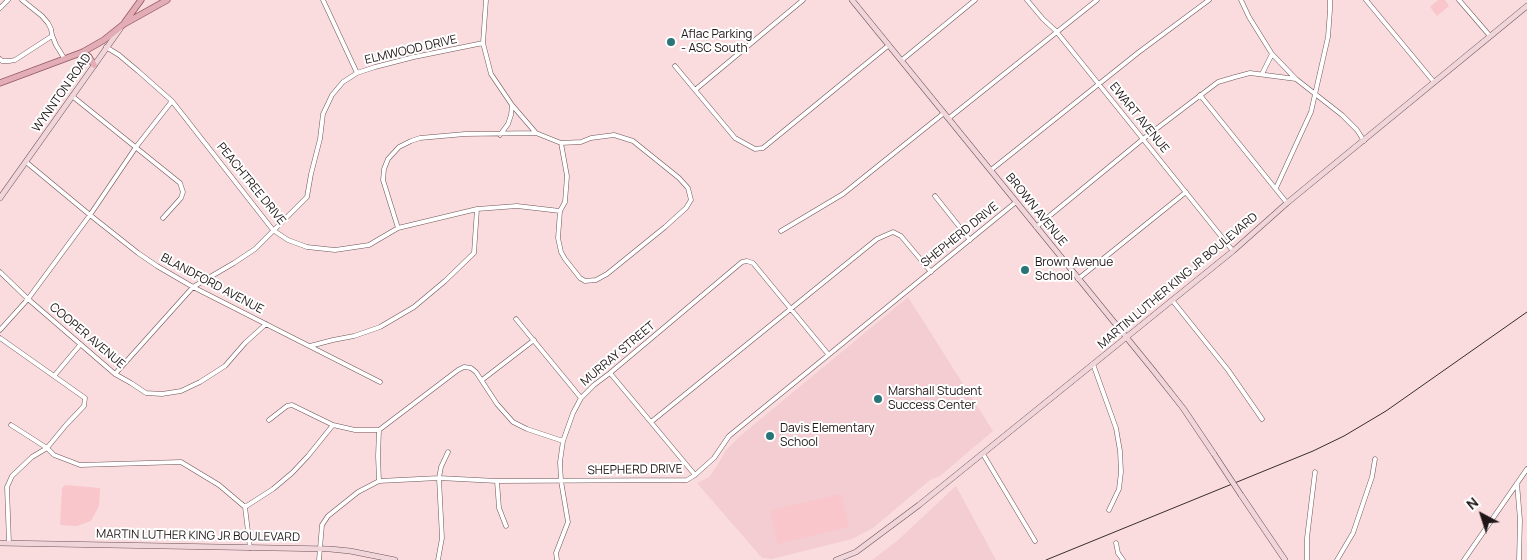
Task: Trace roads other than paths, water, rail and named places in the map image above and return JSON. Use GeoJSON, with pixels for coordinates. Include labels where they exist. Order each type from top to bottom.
{"type":"FeatureCollection","features":[{"type":"Feature","properties":{"kind":"main road","name":"WYNNTON ROAD"},"geometry":{"type":"LineString","coordinates":[[0,198],[140,0]]}},
{"type":"Feature","properties":{"kind":"main road"},"geometry":{"type":"LineString","coordinates":[[0,83],[82,52],[104,40],[124,24],[167,0]]}},
{"type":"Feature","properties":{"kind":"main road","name":"BROWN AVENUE"},"geometry":{"type":"LineString","coordinates":[[852,0],[1183,408],[1285,560]]}},
{"type":"Feature","properties":{"kind":"main road","name":"MARTIN LUTHER KING JR BOULEVARD"},"geometry":{"type":"LineString","coordinates":[[836,560],[856,552],[882,534],[983,454],[1233,251],[1287,203],[1527,6]]}},
{"type":"Feature","properties":{"kind":"main road"},"geometry":{"type":"LineString","coordinates":[[82,52],[89,57],[94,65]]}},
{"type":"Feature","properties":{"kind":"main road","name":"MARTIN LUTHER KING JR BOULEVARD"},"geometry":{"type":"LineString","coordinates":[[0,543],[319,549],[350,551],[395,560]]}},
{"type":"Feature","properties":{"kind":"street"},"geometry":{"type":"LineString","coordinates":[[0,8],[8,0]]}},
{"type":"Feature","properties":{"kind":"street"},"geometry":{"type":"LineString","coordinates":[[22,0],[42,16],[51,29],[52,36],[64,58]]}},
{"type":"Feature","properties":{"kind":"street"},"geometry":{"type":"LineString","coordinates":[[323,0],[357,73]]}},
{"type":"Feature","properties":{"kind":"street"},"geometry":{"type":"LineString","coordinates":[[486,0],[483,43],[491,74],[512,105],[536,133]]}},
{"type":"Feature","properties":{"kind":"street"},"geometry":{"type":"LineString","coordinates":[[695,90],[804,0]]}},
{"type":"Feature","properties":{"kind":"street"},"geometry":{"type":"LineString","coordinates":[[902,60],[975,0]]}},
{"type":"Feature","properties":{"kind":"street","name":"EWART AVENUE"},"geometry":{"type":"LineString","coordinates":[[1027,0],[1056,31],[1233,251]]}},
{"type":"Feature","properties":{"kind":"street"},"geometry":{"type":"LineString","coordinates":[[949,118],[1097,0]]}},
{"type":"Feature","properties":{"kind":"street"},"geometry":{"type":"LineString","coordinates":[[991,170],[1098,84],[1209,0]]}},
{"type":"Feature","properties":{"kind":"street"},"geometry":{"type":"LineString","coordinates":[[1241,0],[1249,17],[1272,54],[1296,79],[1342,115],[1364,141]]}},
{"type":"Feature","properties":{"kind":"street"},"geometry":{"type":"LineString","coordinates":[[1276,188],[1312,112],[1328,36],[1330,0]]}},
{"type":"Feature","properties":{"kind":"street"},"geometry":{"type":"LineString","coordinates":[[1366,0],[1434,82]]}},
{"type":"Feature","properties":{"kind":"street"},"geometry":{"type":"LineString","coordinates":[[1459,0],[1490,36]]}},
{"type":"Feature","properties":{"kind":"street"},"geometry":{"type":"LineString","coordinates":[[0,59],[2,61],[15,60],[52,36]]}},
{"type":"Feature","properties":{"kind":"street","name":"ELMWOOD DRIVE"},"geometry":{"type":"LineString","coordinates":[[115,374],[193,287],[255,249],[307,196],[310,174],[320,139],[323,114],[332,95],[343,82],[357,73],[375,67],[483,43]]}},
{"type":"Feature","properties":{"kind":"street"},"geometry":{"type":"LineString","coordinates":[[675,66],[735,138],[755,149],[763,148],[889,45]]}},
{"type":"Feature","properties":{"kind":"street","name":"PEACHTREE DRIVE"},"geometry":{"type":"LineString","coordinates":[[106,47],[119,55],[172,101],[273,230],[288,240],[307,247],[335,250],[369,245],[398,228],[477,209],[517,206],[560,211]]}},
{"type":"Feature","properties":{"kind":"street"},"geometry":{"type":"LineString","coordinates":[[1262,74],[1272,54]]}},
{"type":"Feature","properties":{"kind":"street"},"geometry":{"type":"LineString","coordinates":[[1036,227],[1218,82],[1250,73],[1296,79]]}},
{"type":"Feature","properties":{"kind":"street"},"geometry":{"type":"LineString","coordinates":[[72,96],[180,183],[182,190],[181,198],[163,218]]}},
{"type":"Feature","properties":{"kind":"street"},"geometry":{"type":"LineString","coordinates":[[1200,96],[1287,203]]}},
{"type":"Feature","properties":{"kind":"street"},"geometry":{"type":"LineString","coordinates":[[0,330],[28,299],[90,215],[136,147],[172,101]]}},
{"type":"Feature","properties":{"kind":"street"},"geometry":{"type":"LineString","coordinates":[[500,134],[508,124],[512,105]]}},
{"type":"Feature","properties":{"kind":"street"},"geometry":{"type":"LineString","coordinates":[[781,231],[843,194],[944,113]]}},
{"type":"Feature","properties":{"kind":"street"},"geometry":{"type":"LineString","coordinates":[[398,228],[383,180],[384,169],[388,159],[399,147],[411,140],[420,138],[465,134],[536,133],[561,143],[581,142],[591,138],[614,135],[633,141],[679,178],[688,188],[691,200],[686,208],[607,274],[596,280],[585,281],[580,278],[565,259],[561,252],[558,238],[560,211],[565,202],[567,176],[561,143]]}},
{"type":"Feature","properties":{"kind":"street","name":"BLANDFORD AVENUE"},"geometry":{"type":"LineString","coordinates":[[26,162],[138,253],[193,287],[380,382]]}},
{"type":"Feature","properties":{"kind":"street"},"geometry":{"type":"LineString","coordinates":[[1078,279],[1186,192]]}},
{"type":"Feature","properties":{"kind":"street"},"geometry":{"type":"LineString","coordinates":[[935,196],[970,240]]}},
{"type":"Feature","properties":{"kind":"street","name":"SHEPHERD DRIVE"},"geometry":{"type":"LineString","coordinates":[[319,560],[322,525],[328,516],[358,492],[379,481],[439,478],[497,481],[687,480],[714,458],[729,436],[1016,202]]}},
{"type":"Feature","properties":{"kind":"street"},"geometry":{"type":"LineString","coordinates":[[310,346],[354,336],[380,327],[414,307],[474,253],[477,209]]}},
{"type":"Feature","properties":{"kind":"street"},"geometry":{"type":"LineString","coordinates":[[651,422],[877,239],[894,232],[901,236],[930,272]]}},
{"type":"Feature","properties":{"kind":"street","name":"MURRAY STREET"},"geometry":{"type":"LineString","coordinates":[[557,560],[556,553],[568,522],[561,481],[560,462],[563,441],[572,414],[582,398],[594,385],[742,262],[753,263],[828,354]]}},
{"type":"Feature","properties":{"kind":"street","name":"COOPER AVENUE"},"geometry":{"type":"LineString","coordinates":[[0,272],[80,345],[115,374],[146,393],[162,394],[181,391],[200,382],[225,366],[245,343],[266,324]]}},
{"type":"Feature","properties":{"kind":"street"},"geometry":{"type":"LineString","coordinates":[[1172,300],[1228,370],[1262,419]]}},
{"type":"Feature","properties":{"kind":"street"},"geometry":{"type":"LineString","coordinates":[[516,319],[582,398]]}},
{"type":"Feature","properties":{"kind":"street"},"geometry":{"type":"LineString","coordinates":[[0,338],[85,398],[84,406],[47,448],[32,457],[12,476],[7,487],[9,543]]}},
{"type":"Feature","properties":{"kind":"street"},"geometry":{"type":"LineString","coordinates":[[482,380],[534,340]]}},
{"type":"Feature","properties":{"kind":"street"},"geometry":{"type":"LineString","coordinates":[[54,376],[80,345]]}},
{"type":"Feature","properties":{"kind":"street"},"geometry":{"type":"LineString","coordinates":[[1093,364],[1119,440],[1121,472],[1119,489],[1109,510]]}},
{"type":"Feature","properties":{"kind":"street"},"geometry":{"type":"LineString","coordinates":[[268,420],[287,406],[292,406],[333,425],[355,430],[379,430],[464,367],[471,368],[482,380],[513,422],[563,441]]}},
{"type":"Feature","properties":{"kind":"street"},"geometry":{"type":"LineString","coordinates":[[610,373],[695,475]]}},
{"type":"Feature","properties":{"kind":"street"},"geometry":{"type":"LineString","coordinates":[[11,425],[47,448],[54,455],[80,465],[182,462],[219,485],[246,507],[250,548]]}},
{"type":"Feature","properties":{"kind":"street"},"geometry":{"type":"LineString","coordinates":[[246,507],[273,489],[292,473],[333,425]]}},
{"type":"Feature","properties":{"kind":"street"},"geometry":{"type":"LineString","coordinates":[[379,430],[379,481]]}},
{"type":"Feature","properties":{"kind":"street"},"geometry":{"type":"LineString","coordinates":[[438,560],[442,538],[439,478],[441,466],[448,452]]}},
{"type":"Feature","properties":{"kind":"street"},"geometry":{"type":"LineString","coordinates":[[983,454],[1035,541]]}},
{"type":"Feature","properties":{"kind":"street"},"geometry":{"type":"LineString","coordinates":[[1336,560],[1353,533],[1369,485],[1375,459]]}},
{"type":"Feature","properties":{"kind":"street"},"geometry":{"type":"LineString","coordinates":[[1464,560],[1527,469]]}},
{"type":"Feature","properties":{"kind":"street"},"geometry":{"type":"LineString","coordinates":[[1307,560],[1307,538],[1315,472]]}},
{"type":"Feature","properties":{"kind":"street"},"geometry":{"type":"LineString","coordinates":[[497,481],[499,508],[506,526]]}},
{"type":"Feature","properties":{"kind":"street"},"geometry":{"type":"LineString","coordinates":[[1517,483],[1520,520],[1519,560]]}},
{"type":"Feature","properties":{"kind":"street"},"geometry":{"type":"LineString","coordinates":[[1520,520],[1527,518]]}},
{"type":"Feature","properties":{"kind":"street"},"geometry":{"type":"LineString","coordinates":[[0,527],[8,527]]}},
{"type":"Feature","properties":{"kind":"street"},"geometry":{"type":"LineString","coordinates":[[1116,543],[1118,553],[1123,560]]}},
{"type":"Feature","properties":{"kind":"railway"},"geometry":{"type":"LineString","coordinates":[[1046,560],[1313,451],[1344,436],[1386,411],[1527,312]]}},
{"type":"Feature","properties":{"kind":"place","name":"Aflac Parking - ASC South"},"geometry":{"type":"Point","coordinates":[671,42]}},
{"type":"Feature","properties":{"kind":"place","name":"Brown Avenue School"},"geometry":{"type":"Point","coordinates":[1025,270]}},
{"type":"Feature","properties":{"kind":"place","name":"Marshall Student Success Center"},"geometry":{"type":"Point","coordinates":[878,399]}},
{"type":"Feature","properties":{"kind":"place","name":"Davis Elementary School"},"geometry":{"type":"Point","coordinates":[770,436]}}]}
